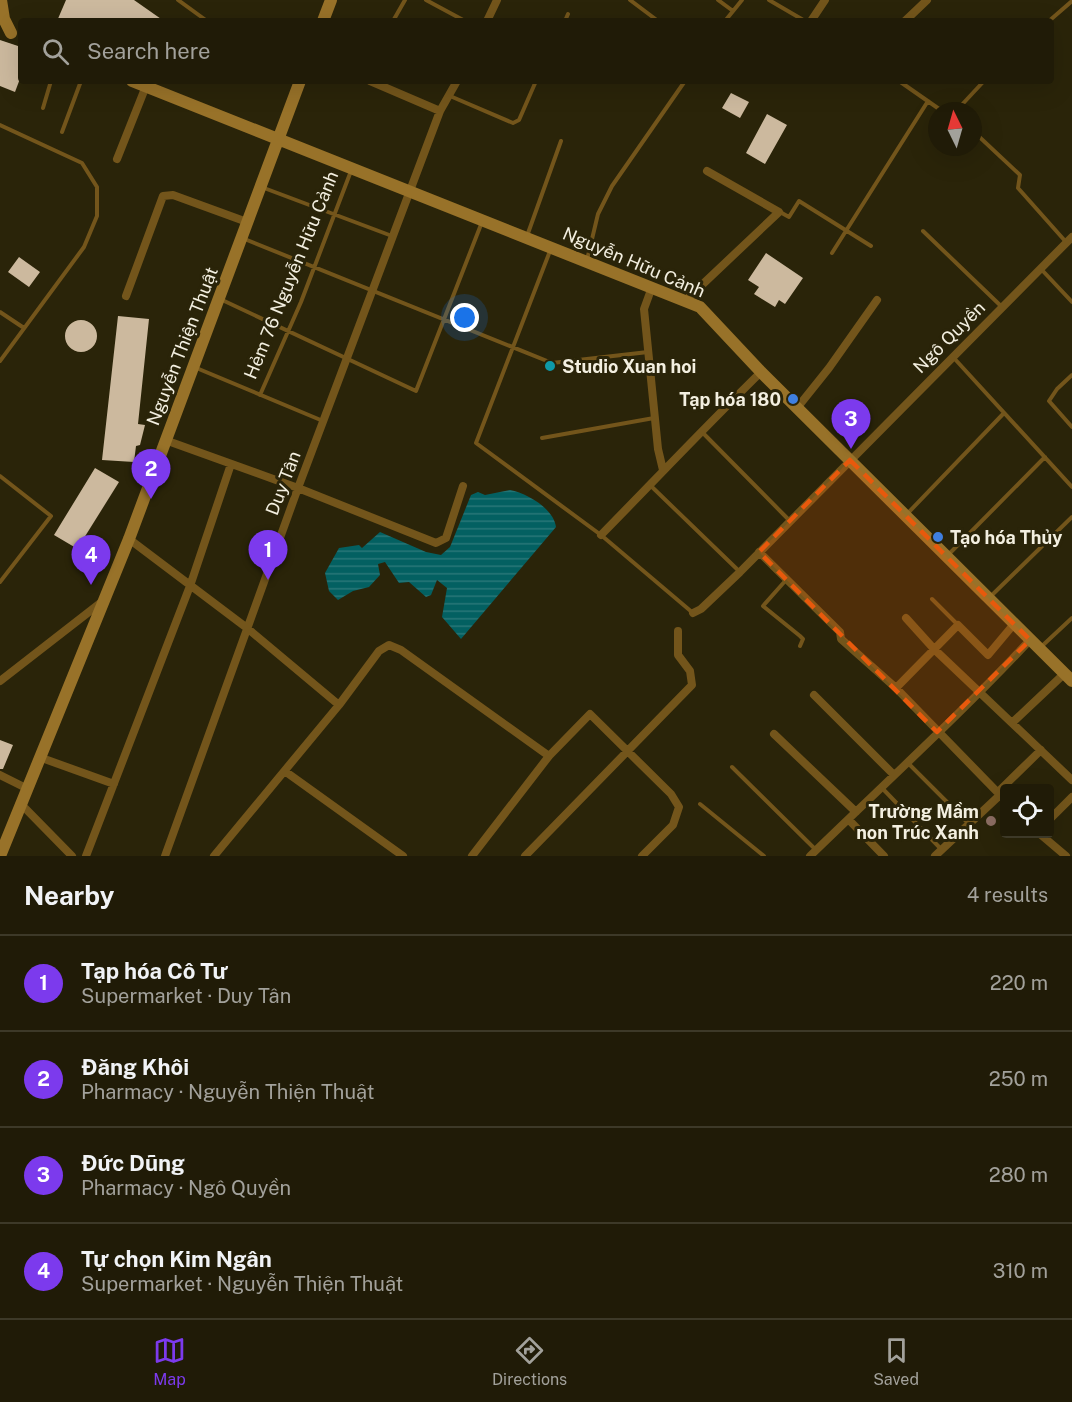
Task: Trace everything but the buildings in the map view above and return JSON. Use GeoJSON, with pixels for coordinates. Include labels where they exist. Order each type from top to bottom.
{"type":"FeatureCollection","features":[{"type":"Feature","properties":{"kind":"street"},"geometry":{"type":"LineString","coordinates":[[1,0],[4,19],[11,33]]}},
{"type":"Feature","properties":{"kind":"street"},"geometry":{"type":"LineString","coordinates":[[324,18],[332,0]]}},
{"type":"Feature","properties":{"kind":"street"},"geometry":{"type":"LineString","coordinates":[[488,18],[497,0]]}},
{"type":"Feature","properties":{"kind":"street"},"geometry":{"type":"LineString","coordinates":[[813,18],[825,0]]}},
{"type":"Feature","properties":{"kind":"street"},"geometry":{"type":"LineString","coordinates":[[908,18],[927,0]]}},
{"type":"Feature","properties":{"kind":"street","name":"Nguyễn Hữu Cảnh"},"geometry":{"type":"LineString","coordinates":[[140,84],[552,246],[700,307],[761,372],[1068,677]]}},
{"type":"Feature","properties":{"kind":"street","name":"Nguyễn Thiện Thuật"},"geometry":{"type":"LineString","coordinates":[[0,856],[129,539],[297,84]]}},
{"type":"Feature","properties":{"kind":"street"},"geometry":{"type":"LineString","coordinates":[[377,84],[440,111]]}},
{"type":"Feature","properties":{"kind":"street","name":"Duy Tân"},"geometry":{"type":"LineString","coordinates":[[165,856],[298,488],[412,192],[440,111],[455,84]]}},
{"type":"Feature","properties":{"kind":"street"},"geometry":{"type":"LineString","coordinates":[[117,159],[146,86]]}},
{"type":"Feature","properties":{"kind":"street"},"geometry":{"type":"LineString","coordinates":[[686,300],[779,212],[707,171]]}},
{"type":"Feature","properties":{"kind":"street"},"geometry":{"type":"LineString","coordinates":[[126,296],[162,196],[173,195],[247,222]]}},
{"type":"Feature","properties":{"kind":"street","name":"Ngô Quyền"},"geometry":{"type":"LineString","coordinates":[[693,613],[701,609],[740,572],[1069,240]]}},
{"type":"Feature","properties":{"kind":"street"},"geometry":{"type":"LineString","coordinates":[[652,287],[644,309],[659,464],[663,470]]}},
{"type":"Feature","properties":{"kind":"street"},"geometry":{"type":"LineString","coordinates":[[797,408],[829,368],[877,300]]}},
{"type":"Feature","properties":{"kind":"street"},"geometry":{"type":"LineString","coordinates":[[601,535],[761,372]]}},
{"type":"Feature","properties":{"kind":"street"},"geometry":{"type":"LineString","coordinates":[[165,440],[298,488],[436,543],[446,538],[463,486]]}},
{"type":"Feature","properties":{"kind":"street"},"geometry":{"type":"LineString","coordinates":[[86,856],[190,586],[231,464]]}},
{"type":"Feature","properties":{"kind":"street"},"geometry":{"type":"LineString","coordinates":[[129,539],[247,628],[339,705]]}},
{"type":"Feature","properties":{"kind":"street"},"geometry":{"type":"LineString","coordinates":[[759,552],[840,632],[842,639],[855,653],[896,688],[1000,795]]}},
{"type":"Feature","properties":{"kind":"street"},"geometry":{"type":"LineString","coordinates":[[0,681],[103,601]]}},
{"type":"Feature","properties":{"kind":"street"},"geometry":{"type":"LineString","coordinates":[[906,618],[934,649],[1072,780]]}},
{"type":"Feature","properties":{"kind":"street"},"geometry":{"type":"LineString","coordinates":[[896,688],[958,625],[988,655],[1014,624]]}},
{"type":"Feature","properties":{"kind":"street"},"geometry":{"type":"LineString","coordinates":[[525,856],[692,685],[690,671],[678,655],[678,631]]}},
{"type":"Feature","properties":{"kind":"street"},"geometry":{"type":"LineString","coordinates":[[813,853],[937,732],[1035,644]]}},
{"type":"Feature","properties":{"kind":"street"},"geometry":{"type":"LineString","coordinates":[[214,856],[286,772],[379,651],[389,645],[401,650],[549,756]]}},
{"type":"Feature","properties":{"kind":"street"},"geometry":{"type":"LineString","coordinates":[[1013,722],[1068,677]]}},
{"type":"Feature","properties":{"kind":"street"},"geometry":{"type":"LineString","coordinates":[[814,695],[894,775]]}},
{"type":"Feature","properties":{"kind":"street"},"geometry":{"type":"LineString","coordinates":[[472,856],[549,756],[590,714],[671,794],[679,807],[673,825],[642,856]]}},
{"type":"Feature","properties":{"kind":"street"},"geometry":{"type":"LineString","coordinates":[[774,734],[856,812]]}},
{"type":"Feature","properties":{"kind":"street"},"geometry":{"type":"LineString","coordinates":[[1006,784],[1041,750]]}},
{"type":"Feature","properties":{"kind":"street"},"geometry":{"type":"LineString","coordinates":[[39,757],[114,784]]}},
{"type":"Feature","properties":{"kind":"street"},"geometry":{"type":"LineString","coordinates":[[286,772],[403,856]]}},
{"type":"Feature","properties":{"kind":"street"},"geometry":{"type":"LineString","coordinates":[[0,775],[26,788]]}},
{"type":"Feature","properties":{"kind":"street"},"geometry":{"type":"LineString","coordinates":[[1054,815],[1072,797]]}},
{"type":"Feature","properties":{"kind":"street"},"geometry":{"type":"LineString","coordinates":[[938,853],[1000,799]]}},
{"type":"Feature","properties":{"kind":"street"},"geometry":{"type":"LineString","coordinates":[[20,803],[72,856]]}},
{"type":"Feature","properties":{"kind":"street"},"geometry":{"type":"LineString","coordinates":[[849,820],[884,856]]}},
{"type":"Feature","properties":{"kind":"street"},"geometry":{"type":"LineString","coordinates":[[1045,838],[1066,856]]}},
{"type":"Feature","properties":{"kind":"lane"},"geometry":{"type":"LineString","coordinates":[[178,0],[203,18]]}},
{"type":"Feature","properties":{"kind":"lane"},"geometry":{"type":"LineString","coordinates":[[395,18],[405,0]]}},
{"type":"Feature","properties":{"kind":"lane"},"geometry":{"type":"LineString","coordinates":[[426,0],[459,18]]}},
{"type":"Feature","properties":{"kind":"lane"},"geometry":{"type":"LineString","coordinates":[[630,0],[654,18]]}},
{"type":"Feature","properties":{"kind":"lane"},"geometry":{"type":"LineString","coordinates":[[718,0],[733,11]]}},
{"type":"Feature","properties":{"kind":"lane"},"geometry":{"type":"LineString","coordinates":[[727,18],[742,0]]}},
{"type":"Feature","properties":{"kind":"lane"},"geometry":{"type":"LineString","coordinates":[[768,0],[800,18]]}},
{"type":"Feature","properties":{"kind":"lane"},"geometry":{"type":"LineString","coordinates":[[1052,18],[1072,1]]}},
{"type":"Feature","properties":{"kind":"lane"},"geometry":{"type":"LineString","coordinates":[[566,18],[568,14]]}},
{"type":"Feature","properties":{"kind":"lane"},"geometry":{"type":"LineString","coordinates":[[43,108],[50,84]]}},
{"type":"Feature","properties":{"kind":"lane"},"geometry":{"type":"LineString","coordinates":[[63,132],[80,84]]}},
{"type":"Feature","properties":{"kind":"lane"},"geometry":{"type":"LineString","coordinates":[[449,95],[513,123],[519,120],[535,84]]}},
{"type":"Feature","properties":{"kind":"lane"},"geometry":{"type":"LineString","coordinates":[[586,260],[598,214],[607,195],[683,84]]}},
{"type":"Feature","properties":{"kind":"lane"},"geometry":{"type":"LineString","coordinates":[[832,253],[928,101],[903,84]]}},
{"type":"Feature","properties":{"kind":"lane"},"geometry":{"type":"LineString","coordinates":[[964,102],[981,84]]}},
{"type":"Feature","properties":{"kind":"lane"},"geometry":{"type":"LineString","coordinates":[[0,125],[82,162],[97,187],[97,216],[84,247],[0,361]]}},
{"type":"Feature","properties":{"kind":"lane"},"geometry":{"type":"LineString","coordinates":[[982,140],[1020,176],[1018,188],[1069,240]]}},
{"type":"Feature","properties":{"kind":"lane"},"geometry":{"type":"LineString","coordinates":[[527,237],[561,141]]}},
{"type":"Feature","properties":{"kind":"lane","name":"Hẻm 76 Nguyễn Hữu Cảnh"},"geometry":{"type":"LineString","coordinates":[[260,395],[314,267],[352,168]]}},
{"type":"Feature","properties":{"kind":"lane"},"geometry":{"type":"LineString","coordinates":[[260,187],[395,237]]}},
{"type":"Feature","properties":{"kind":"lane"},"geometry":{"type":"LineString","coordinates":[[779,212],[789,217],[799,201],[871,246]]}},
{"type":"Feature","properties":{"kind":"lane"},"geometry":{"type":"LineString","coordinates":[[219,299],[416,391],[483,220]]}},
{"type":"Feature","properties":{"kind":"lane"},"geometry":{"type":"LineString","coordinates":[[923,231],[1002,307]]}},
{"type":"Feature","properties":{"kind":"lane"},"geometry":{"type":"LineString","coordinates":[[242,237],[552,363],[648,352]]}},
{"type":"Feature","properties":{"kind":"lane"},"geometry":{"type":"LineString","coordinates":[[552,246],[476,443],[601,535],[693,613]]}},
{"type":"Feature","properties":{"kind":"lane"},"geometry":{"type":"LineString","coordinates":[[1040,268],[1072,302]]}},
{"type":"Feature","properties":{"kind":"lane"},"geometry":{"type":"LineString","coordinates":[[0,312],[24,328]]}},
{"type":"Feature","properties":{"kind":"lane"},"geometry":{"type":"LineString","coordinates":[[953,357],[1072,487]]}},
{"type":"Feature","properties":{"kind":"lane"},"geometry":{"type":"LineString","coordinates":[[194,367],[324,421]]}},
{"type":"Feature","properties":{"kind":"lane"},"geometry":{"type":"LineString","coordinates":[[1072,375],[1057,389],[1049,401],[1072,428]]}},
{"type":"Feature","properties":{"kind":"lane"},"geometry":{"type":"LineString","coordinates":[[906,514],[1005,413]]}},
{"type":"Feature","properties":{"kind":"lane"},"geometry":{"type":"LineString","coordinates":[[542,438],[655,418]]}},
{"type":"Feature","properties":{"kind":"lane"},"geometry":{"type":"LineString","coordinates":[[701,431],[790,520]]}},
{"type":"Feature","properties":{"kind":"lane"},"geometry":{"type":"LineString","coordinates":[[947,555],[1045,457]]}},
{"type":"Feature","properties":{"kind":"lane"},"geometry":{"type":"LineString","coordinates":[[1066,480],[1072,475]]}},
{"type":"Feature","properties":{"kind":"lane"},"geometry":{"type":"LineString","coordinates":[[0,477],[51,516],[0,582]]}},
{"type":"Feature","properties":{"kind":"lane"},"geometry":{"type":"LineString","coordinates":[[650,486],[740,572]]}},
{"type":"Feature","properties":{"kind":"lane"},"geometry":{"type":"LineString","coordinates":[[989,598],[1072,518]]}},
{"type":"Feature","properties":{"kind":"lane"},"geometry":{"type":"LineString","coordinates":[[786,579],[763,606],[803,639],[800,646]]}},
{"type":"Feature","properties":{"kind":"lane"},"geometry":{"type":"LineString","coordinates":[[932,599],[958,625]]}},
{"type":"Feature","properties":{"kind":"lane"},"geometry":{"type":"LineString","coordinates":[[1035,644],[1072,618]]}},
{"type":"Feature","properties":{"kind":"lane"},"geometry":{"type":"LineString","coordinates":[[907,762],[969,824]]}},
{"type":"Feature","properties":{"kind":"lane"},"geometry":{"type":"LineString","coordinates":[[732,767],[813,853]]}},
{"type":"Feature","properties":{"kind":"lane"},"geometry":{"type":"LineString","coordinates":[[881,787],[938,853]]}},
{"type":"Feature","properties":{"kind":"lane"},"geometry":{"type":"LineString","coordinates":[[700,804],[764,856]]}},
{"type":"Feature","properties":{"kind":"highlighted area"},"geometry":{"type":"Polygon","coordinates":[[[850,460],[1030,640],[937,732],[759,552],[850,460]]]}},
{"type":"Feature","properties":{"kind":"water"},"geometry":{"type":"Polygon","coordinates":[[[510,490],[539,503],[550,514],[556,527],[461,639],[442,617],[447,588],[437,580],[431,595],[426,597],[409,582],[399,583],[385,562],[378,564],[380,575],[369,587],[353,591],[338,600],[329,591],[325,573],[339,548],[359,545],[362,548],[380,532],[426,552],[441,555],[450,547],[471,495],[478,492],[485,495],[510,490]]]}},
{"type":"Feature","properties":{"kind":"place","name":"Studio Xuan hoi"},"geometry":{"type":"Point","coordinates":[550,366]}},
{"type":"Feature","properties":{"kind":"place","name":"Tạp hóa 180"},"geometry":{"type":"Point","coordinates":[793,399]}},
{"type":"Feature","properties":{"kind":"place","name":"Đức Dũng"},"geometry":{"type":"Point","coordinates":[851,449]}},
{"type":"Feature","properties":{"kind":"place","name":"Đăng Khôi"},"geometry":{"type":"Point","coordinates":[151,499]}},
{"type":"Feature","properties":{"kind":"place","name":"Tạo hóa Thủy"},"geometry":{"type":"Point","coordinates":[938,537]}},
{"type":"Feature","properties":{"kind":"place","name":"Tạp hóa Cô Tư"},"geometry":{"type":"Point","coordinates":[268,580]}},
{"type":"Feature","properties":{"kind":"place","name":"Tự chọn Kim Ngân"},"geometry":{"type":"Point","coordinates":[91,585]}},
{"type":"Feature","properties":{"kind":"place","name":"Trường Mầm non Trúc Xanh"},"geometry":{"type":"Point","coordinates":[991,821]}}]}
